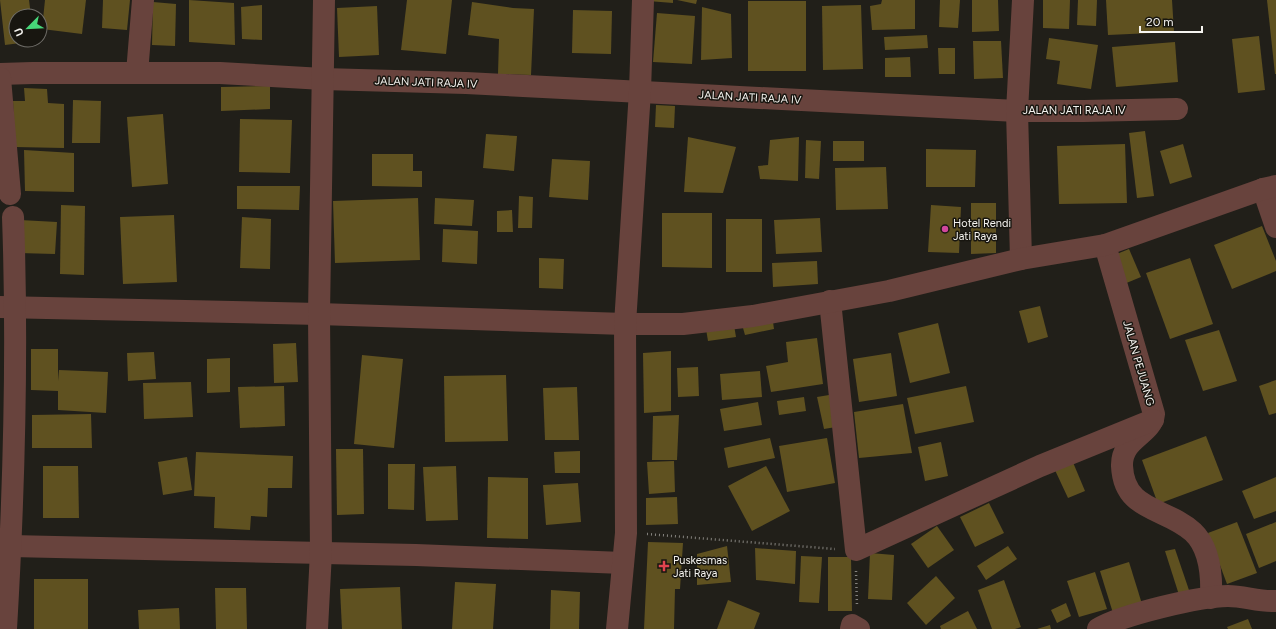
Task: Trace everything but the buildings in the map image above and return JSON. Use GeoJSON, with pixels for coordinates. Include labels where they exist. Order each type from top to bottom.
{"type":"FeatureCollection","features":[{"type":"Feature","properties":{"kind":"street"},"geometry":{"type":"LineString","coordinates":[[137,73],[143,0]]}},
{"type":"Feature","properties":{"kind":"street"},"geometry":{"type":"LineString","coordinates":[[317,629],[320,552],[319,314],[324,0]]}},
{"type":"Feature","properties":{"kind":"street"},"geometry":{"type":"LineString","coordinates":[[617,629],[626,533],[625,324],[640,91],[643,0]]}},
{"type":"Feature","properties":{"kind":"street"},"geometry":{"type":"LineString","coordinates":[[1021,259],[1017,111],[1023,0]]}},
{"type":"Feature","properties":{"kind":"street","name":"JALAN JATI RAJA IV"},"geometry":{"type":"LineString","coordinates":[[0,74],[220,73],[323,79],[640,91],[1017,111],[1177,109]]}},
{"type":"Feature","properties":{"kind":"street"},"geometry":{"type":"LineString","coordinates":[[0,78],[10,194]]}},
{"type":"Feature","properties":{"kind":"street"},"geometry":{"type":"LineString","coordinates":[[8,307],[319,314],[625,324],[683,324],[753,316],[889,291],[1021,259],[1106,245],[1269,187],[1276,227]]}},
{"type":"Feature","properties":{"kind":"street"},"geometry":{"type":"LineString","coordinates":[[6,629],[11,546],[8,307],[13,217]]}},
{"type":"Feature","properties":{"kind":"street","name":"JALAN PEJUANG"},"geometry":{"type":"LineString","coordinates":[[1106,245],[1154,414],[1150,426],[1132,440],[1125,451],[1122,463],[1124,482],[1133,498],[1186,527],[1199,539],[1209,565],[1211,598]]}},
{"type":"Feature","properties":{"kind":"street"},"geometry":{"type":"LineString","coordinates":[[830,301],[856,550],[1040,466],[1153,420]]}},
{"type":"Feature","properties":{"kind":"street"},"geometry":{"type":"LineString","coordinates":[[11,546],[320,552],[623,563]]}},
{"type":"Feature","properties":{"kind":"street"},"geometry":{"type":"LineString","coordinates":[[1098,629],[1108,623],[1147,611],[1211,598],[1227,596],[1276,601]]}},
{"type":"Feature","properties":{"kind":"path"},"geometry":{"type":"LineString","coordinates":[[626,533],[856,550],[857,606],[854,628]]}},
{"type":"Feature","properties":{"kind":"place","name":"Hotel Rendi Jati Raya"},"geometry":{"type":"Point","coordinates":[945,229]}},
{"type":"Feature","properties":{"kind":"place","name":"Puskesmas Jati Raya"},"geometry":{"type":"Point","coordinates":[664,566]}}]}
